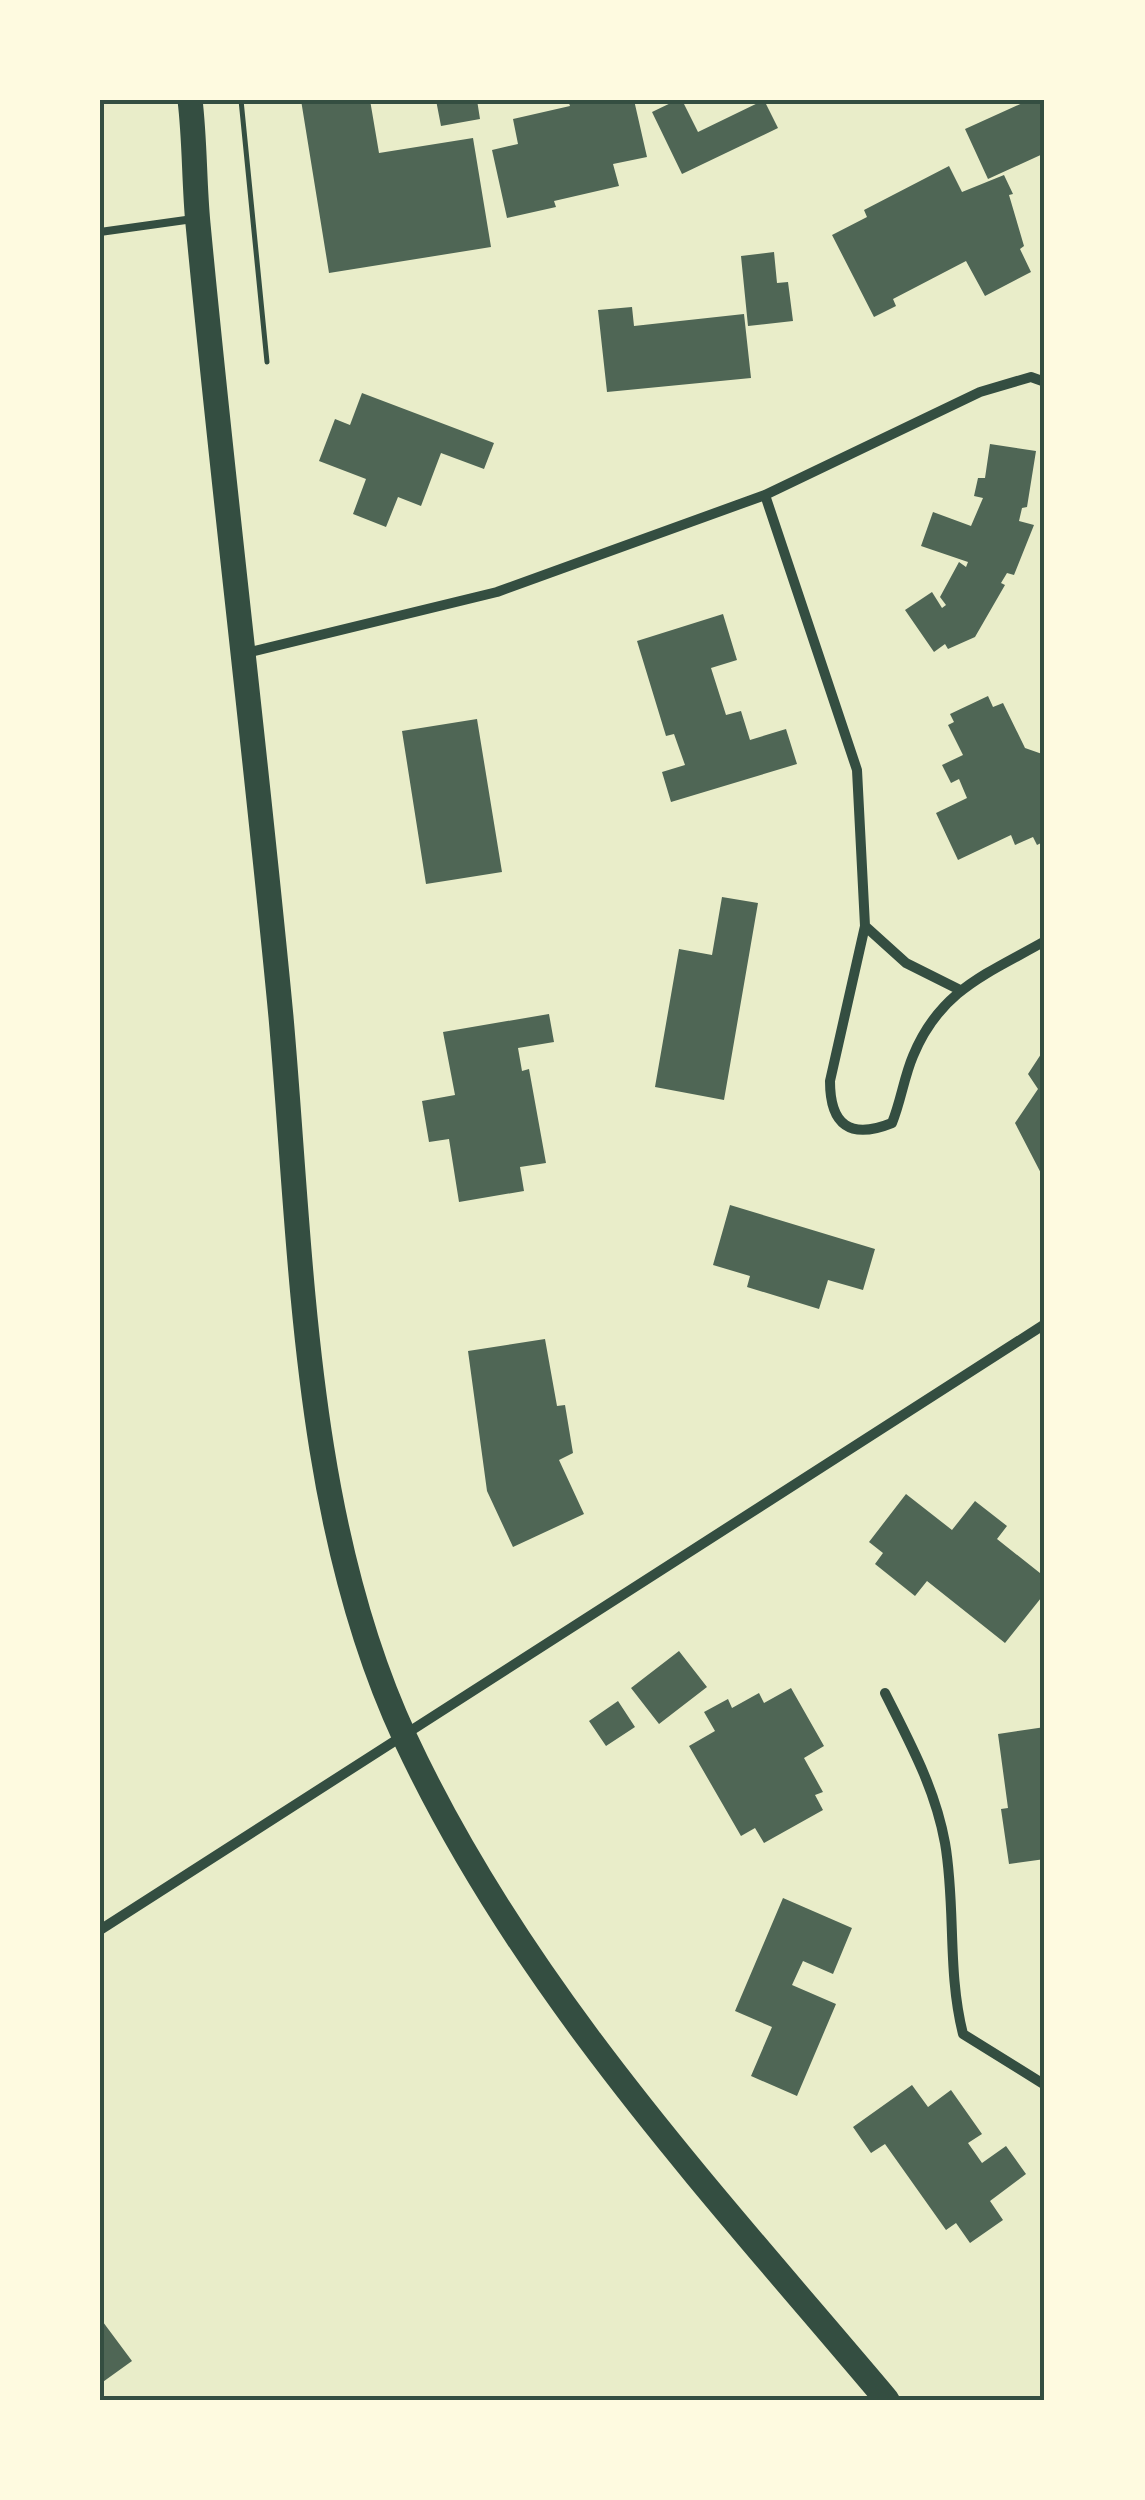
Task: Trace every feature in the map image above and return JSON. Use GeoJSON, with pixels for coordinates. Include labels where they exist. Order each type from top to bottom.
{"type":"FeatureCollection","features":[{"type":"Feature","properties":{"kind":"main road"},"geometry":{"type":"LineString","coordinates":[[190,100],[197,219],[245,653],[324,1460],[358,1613],[404,1735],[456,1838],[561,2004],[637,2104],[887,2400]]}},
{"type":"Feature","properties":{"kind":"street"},"geometry":{"type":"LineString","coordinates":[[245,653],[497,592],[766,494],[980,392],[1031,378],[1045,382]]}},
{"type":"Feature","properties":{"kind":"street"},"geometry":{"type":"LineString","coordinates":[[766,494],[858,770],[865,926],[830,1094],[830,1106],[844,1125],[868,1132],[892,1123],[911,1058],[934,1015],[958,989],[1045,942]]}},
{"type":"Feature","properties":{"kind":"street"},"geometry":{"type":"LineString","coordinates":[[865,926],[906,964],[958,989]]}},
{"type":"Feature","properties":{"kind":"street"},"geometry":{"type":"LineString","coordinates":[[100,1930],[1045,1324]]}},
{"type":"Feature","properties":{"kind":"street"},"geometry":{"type":"LineString","coordinates":[[885,1694],[930,1782],[945,1846],[956,2006],[963,2034],[1045,2084]]}},
{"type":"Feature","properties":{"kind":"lane"},"geometry":{"type":"LineString","coordinates":[[100,232],[197,219]]}},
{"type":"Feature","properties":{"kind":"path"},"geometry":{"type":"LineString","coordinates":[[241,100],[267,362]]}},
{"type":"Feature","properties":{"kind":"building"},"geometry":{"type":"Polygon","coordinates":[[[301,100],[370,100],[379,153],[473,138],[491,247],[329,273],[301,100]]]}},
{"type":"Feature","properties":{"kind":"building"},"geometry":{"type":"Polygon","coordinates":[[[436,100],[477,100],[480,119],[441,126],[436,100]]]}},
{"type":"Feature","properties":{"kind":"building"},"geometry":{"type":"Polygon","coordinates":[[[568,100],[634,100],[647,157],[613,164],[619,186],[554,201],[556,207],[507,218],[492,150],[518,144],[513,119],[570,106],[568,100]]]}},
{"type":"Feature","properties":{"kind":"building"},"geometry":{"type":"Polygon","coordinates":[[[682,100],[698,132],[764,100],[778,128],[682,174],[652,112],[682,100]]]}},
{"type":"Feature","properties":{"kind":"building"},"geometry":{"type":"Polygon","coordinates":[[[1029,100],[1040,100],[1045,112],[1045,153],[988,179],[965,129],[1029,100]]]}},
{"type":"Feature","properties":{"kind":"building"},"geometry":{"type":"Polygon","coordinates":[[[949,166],[962,192],[1004,175],[1013,194],[1009,195],[1024,246],[1020,249],[1031,272],[985,296],[966,261],[893,299],[896,306],[874,317],[832,235],[867,217],[864,210],[949,166]]]}},
{"type":"Feature","properties":{"kind":"building"},"geometry":{"type":"Polygon","coordinates":[[[774,252],[777,283],[788,282],[793,321],[748,326],[741,256],[774,252]]]}},
{"type":"Feature","properties":{"kind":"building"},"geometry":{"type":"Polygon","coordinates":[[[632,307],[634,326],[744,314],[751,378],[607,392],[598,310],[632,307]]]}},
{"type":"Feature","properties":{"kind":"building"},"geometry":{"type":"Polygon","coordinates":[[[362,393],[494,443],[484,469],[441,453],[421,506],[398,497],[386,527],[353,514],[366,479],[319,461],[335,419],[350,425],[362,393]]]}},
{"type":"Feature","properties":{"kind":"building"},"geometry":{"type":"Polygon","coordinates":[[[990,444],[1036,451],[1027,507],[1022,508],[1019,521],[1034,525],[1014,575],[1007,573],[1001,583],[1005,585],[975,637],[948,649],[945,644],[934,652],[905,610],[932,592],[942,608],[946,605],[940,597],[959,562],[966,567],[968,562],[921,546],[933,512],[971,526],[983,498],[974,496],[978,478],[985,478],[990,444]]]}},
{"type":"Feature","properties":{"kind":"building"},"geometry":{"type":"Polygon","coordinates":[[[723,614],[737,660],[711,668],[726,715],[741,711],[750,740],[786,729],[797,764],[671,802],[662,772],[685,765],[674,734],[666,736],[637,641],[723,614]]]}},
{"type":"Feature","properties":{"kind":"building"},"geometry":{"type":"Polygon","coordinates":[[[988,696],[993,707],[1003,703],[1025,748],[1045,755],[1045,841],[1037,845],[1033,837],[1015,845],[1011,835],[958,860],[936,813],[967,798],[959,779],[951,783],[942,765],[963,755],[948,725],[954,722],[950,714],[988,696]]]}},
{"type":"Feature","properties":{"kind":"building"},"geometry":{"type":"Polygon","coordinates":[[[477,719],[502,872],[426,884],[402,731],[477,719]]]}},
{"type":"Feature","properties":{"kind":"building"},"geometry":{"type":"Polygon","coordinates":[[[722,897],[758,903],[724,1100],[655,1087],[679,949],[712,955],[722,897]]]}},
{"type":"Feature","properties":{"kind":"building"},"geometry":{"type":"Polygon","coordinates":[[[549,1014],[554,1042],[518,1048],[522,1071],[529,1069],[546,1163],[520,1167],[524,1191],[459,1202],[449,1139],[429,1142],[422,1101],[455,1095],[443,1032],[549,1014]]]}},
{"type":"Feature","properties":{"kind":"building"},"geometry":{"type":"Polygon","coordinates":[[[1045,1048],[1045,1181],[1015,1123],[1038,1089],[1028,1074],[1045,1048]]]}},
{"type":"Feature","properties":{"kind":"building"},"geometry":{"type":"Polygon","coordinates":[[[730,1205],[875,1249],[863,1290],[828,1280],[819,1309],[747,1287],[750,1276],[713,1265],[730,1205]]]}},
{"type":"Feature","properties":{"kind":"building"},"geometry":{"type":"Polygon","coordinates":[[[545,1339],[557,1406],[565,1405],[573,1453],[559,1460],[584,1514],[513,1547],[487,1491],[468,1351],[545,1339]]]}},
{"type":"Feature","properties":{"kind":"building"},"geometry":{"type":"Polygon","coordinates":[[[906,1494],[952,1530],[975,1501],[1007,1526],[997,1539],[1045,1577],[1045,1593],[1005,1643],[927,1581],[915,1596],[875,1564],[883,1553],[869,1542],[906,1494]]]}},
{"type":"Feature","properties":{"kind":"building"},"geometry":{"type":"Polygon","coordinates":[[[679,1651],[707,1687],[659,1724],[631,1688],[679,1651]]]}},
{"type":"Feature","properties":{"kind":"building"},"geometry":{"type":"Polygon","coordinates":[[[791,1688],[824,1746],[804,1758],[823,1792],[815,1795],[823,1810],[764,1843],[755,1828],[741,1836],[689,1746],[715,1731],[704,1712],[728,1699],[732,1708],[759,1693],[764,1703],[791,1688]]]}},
{"type":"Feature","properties":{"kind":"building"},"geometry":{"type":"Polygon","coordinates":[[[618,1701],[635,1727],[606,1746],[589,1721],[618,1701]]]}},
{"type":"Feature","properties":{"kind":"building"},"geometry":{"type":"Polygon","coordinates":[[[1045,1727],[1045,1859],[1009,1864],[1001,1809],[1008,1808],[998,1734],[1045,1727]]]}},
{"type":"Feature","properties":{"kind":"building"},"geometry":{"type":"Polygon","coordinates":[[[783,1898],[852,1928],[833,1974],[803,1961],[792,1985],[836,2004],[797,2096],[751,2076],[772,2027],[735,2011],[783,1898]]]}},
{"type":"Feature","properties":{"kind":"building"},"geometry":{"type":"Polygon","coordinates":[[[912,2085],[928,2107],[951,2090],[982,2134],[968,2143],[982,2163],[1006,2146],[1026,2174],[990,2201],[1003,2220],[970,2243],[956,2223],[946,2230],[885,2144],[871,2153],[853,2127],[912,2085]]]}},
{"type":"Feature","properties":{"kind":"building"},"geometry":{"type":"Polygon","coordinates":[[[103,2322],[132,2361],[100,2384],[100,2325],[103,2322]]]}}]}
